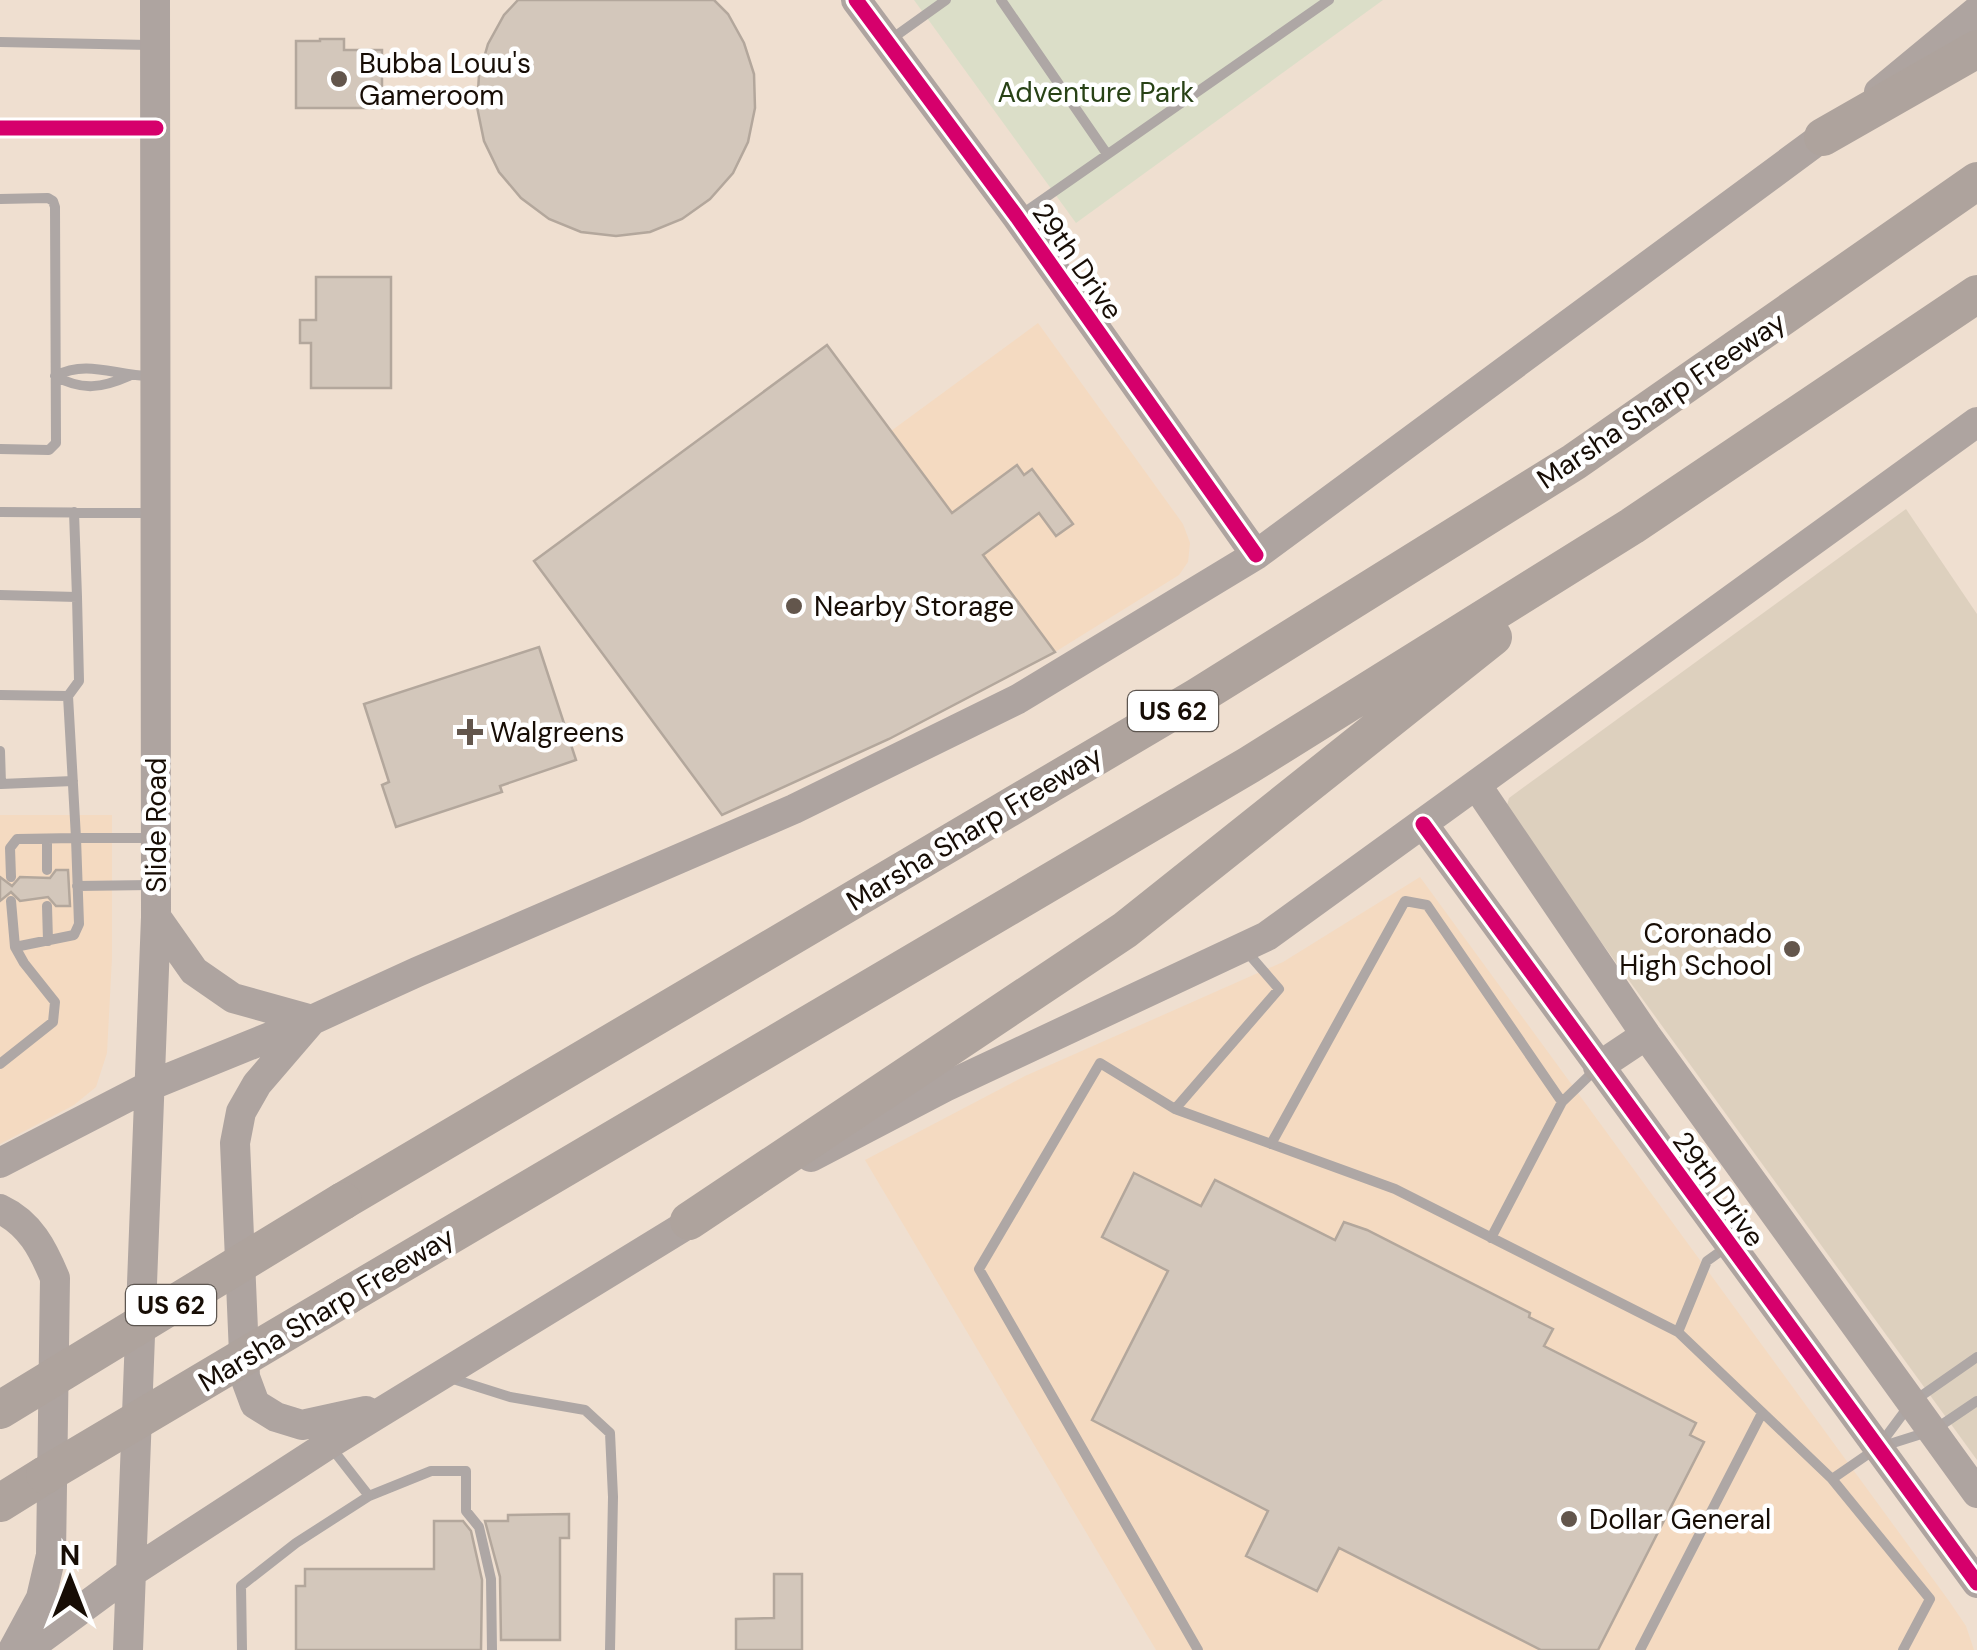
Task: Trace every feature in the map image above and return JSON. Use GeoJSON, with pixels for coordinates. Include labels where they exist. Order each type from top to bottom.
{"type":"FeatureCollection","features":[{"type":"Feature","properties":{"kind":"highway"},"geometry":{"type":"LineString","coordinates":[[1824,138],[1977,49]]}},
{"type":"Feature","properties":{"kind":"highway","name":"Marsha Sharp Freeway"},"geometry":{"type":"LineString","coordinates":[[0,1410],[343,1201],[1196,697],[1541,482],[1977,181]]}},
{"type":"Feature","properties":{"kind":"highway","name":"Marsha Sharp Freeway"},"geometry":{"type":"LineString","coordinates":[[0,1503],[1249,765],[1632,526],[1977,294]]}},
{"type":"Feature","properties":{"kind":"highway"},"geometry":{"type":"LineString","coordinates":[[689,1221],[1125,930],[1632,526]]}},
{"type":"Feature","properties":{"kind":"main road","name":"Slide Road"},"geometry":{"type":"LineString","coordinates":[[128,1650],[156,917],[156,513],[142,376],[156,128],[155,0]]}},
{"type":"Feature","properties":{"kind":"main road","name":"29th Drive"},"geometry":{"type":"LineString","coordinates":[[856,0],[1017,217],[1256,555]]}},
{"type":"Feature","properties":{"kind":"main road"},"geometry":{"type":"LineString","coordinates":[[0,1163],[149,1086],[312,1020],[794,810],[1018,699],[1256,555],[1824,138],[1977,11]]}},
{"type":"Feature","properties":{"kind":"main road"},"geometry":{"type":"LineString","coordinates":[[26,1650],[129,1574],[329,1444],[689,1221],[945,1087],[1267,936],[1977,422]]}},
{"type":"Feature","properties":{"kind":"main road","name":"29th Drive"},"geometry":{"type":"LineString","coordinates":[[1477,786],[1646,1035],[1977,1493]]}},
{"type":"Feature","properties":{"kind":"main road","name":"29th Drive"},"geometry":{"type":"LineString","coordinates":[[1422,824],[1977,1582]]}},
{"type":"Feature","properties":{"kind":"main road"},"geometry":{"type":"LineString","coordinates":[[156,917],[194,971],[233,998],[312,1020]]}},
{"type":"Feature","properties":{"kind":"main road"},"geometry":{"type":"LineString","coordinates":[[312,1020],[257,1084],[241,1112],[235,1143],[245,1377],[255,1404],[276,1417],[302,1425],[389,1406]]}},
{"type":"Feature","properties":{"kind":"main road"},"geometry":{"type":"LineString","coordinates":[[1598,1067],[1646,1035]]}},
{"type":"Feature","properties":{"kind":"main road"},"geometry":{"type":"LineString","coordinates":[[0,1209],[17,1217],[42,1246],[55,1278],[52,1554],[41,1598],[13,1650]]}},
{"type":"Feature","properties":{"kind":"street"},"geometry":{"type":"LineString","coordinates":[[0,128],[156,128]]}},
{"type":"Feature","properties":{"kind":"lane"},"geometry":{"type":"LineString","coordinates":[[887,42],[946,0]]}},
{"type":"Feature","properties":{"kind":"lane"},"geometry":{"type":"LineString","coordinates":[[1001,0],[1107,154]]}},
{"type":"Feature","properties":{"kind":"lane"},"geometry":{"type":"LineString","coordinates":[[1017,217],[1329,0]]}},
{"type":"Feature","properties":{"kind":"lane"},"geometry":{"type":"LineString","coordinates":[[0,42],[155,45]]}},
{"type":"Feature","properties":{"kind":"lane"},"geometry":{"type":"LineString","coordinates":[[0,199],[48,198],[55,208],[56,443],[49,450],[0,449]]}},
{"type":"Feature","properties":{"kind":"lane"},"geometry":{"type":"LineString","coordinates":[[55,376],[72,368],[104,368],[142,376]]}},
{"type":"Feature","properties":{"kind":"lane"},"geometry":{"type":"LineString","coordinates":[[55,376],[73,386],[104,387],[142,376]]}},
{"type":"Feature","properties":{"kind":"lane"},"geometry":{"type":"LineString","coordinates":[[0,512],[156,513]]}},
{"type":"Feature","properties":{"kind":"lane"},"geometry":{"type":"LineString","coordinates":[[16,947],[74,935],[78,924],[68,696],[79,682],[74,512]]}},
{"type":"Feature","properties":{"kind":"lane"},"geometry":{"type":"LineString","coordinates":[[0,595],[77,597]]}},
{"type":"Feature","properties":{"kind":"lane"},"geometry":{"type":"LineString","coordinates":[[0,695],[68,696]]}},
{"type":"Feature","properties":{"kind":"lane"},"geometry":{"type":"LineString","coordinates":[[0,751],[1,784],[72,781]]}},
{"type":"Feature","properties":{"kind":"lane"},"geometry":{"type":"LineString","coordinates":[[46,838],[47,870]]}},
{"type":"Feature","properties":{"kind":"lane"},"geometry":{"type":"LineString","coordinates":[[10,877],[10,848],[17,839],[156,838]]}},
{"type":"Feature","properties":{"kind":"lane"},"geometry":{"type":"LineString","coordinates":[[78,886],[156,885]]}},
{"type":"Feature","properties":{"kind":"lane"},"geometry":{"type":"LineString","coordinates":[[0,1064],[52,1022],[55,1002],[16,947],[10,900]]}},
{"type":"Feature","properties":{"kind":"lane"},"geometry":{"type":"LineString","coordinates":[[1271,1144],[1405,902],[1428,905],[1562,1102]]}},
{"type":"Feature","properties":{"kind":"lane"},"geometry":{"type":"LineString","coordinates":[[47,906],[48,942]]}},
{"type":"Feature","properties":{"kind":"lane"},"geometry":{"type":"LineString","coordinates":[[1175,1108],[1278,989],[1243,947]]}},
{"type":"Feature","properties":{"kind":"lane"},"geometry":{"type":"LineString","coordinates":[[1198,1650],[979,1269],[1100,1063],[1175,1108],[1395,1190],[1678,1332],[1832,1479],[1930,1599],[1903,1650]]}},
{"type":"Feature","properties":{"kind":"lane"},"geometry":{"type":"LineString","coordinates":[[1491,1238],[1562,1102],[1598,1067]]}},
{"type":"Feature","properties":{"kind":"lane"},"geometry":{"type":"LineString","coordinates":[[1678,1332],[1707,1261],[1730,1245]]}},
{"type":"Feature","properties":{"kind":"lane"},"geometry":{"type":"LineString","coordinates":[[1877,1448],[1912,1403],[1977,1357]]}},
{"type":"Feature","properties":{"kind":"lane"},"geometry":{"type":"LineString","coordinates":[[440,1374],[510,1398],[586,1410],[610,1433],[610,1650]]}},
{"type":"Feature","properties":{"kind":"lane"},"geometry":{"type":"LineString","coordinates":[[1832,1479],[1877,1448],[1934,1430],[1977,1400]]}},
{"type":"Feature","properties":{"kind":"lane"},"geometry":{"type":"LineString","coordinates":[[1640,1650],[1762,1413]]}},
{"type":"Feature","properties":{"kind":"lane"},"geometry":{"type":"LineString","coordinates":[[329,1444],[369,1496]]}},
{"type":"Feature","properties":{"kind":"lane"},"geometry":{"type":"LineString","coordinates":[[242,1650],[242,1586],[296,1544],[369,1496],[431,1470],[466,1470],[466,1512],[479,1527],[491,1579],[492,1650]]}},
{"type":"Feature","properties":{"kind":"shaded area"},"geometry":{"type":"Polygon","coordinates":[[[1038,323],[1183,524],[1190,543],[1188,562],[1179,575],[1055,652],[891,431],[1038,323]]]}},
{"type":"Feature","properties":{"kind":"shaded area","name":"Coronado High School"},"geometry":{"type":"Polygon","coordinates":[[[1906,509],[1977,614],[1977,1460],[1509,815],[1507,805],[1509,798],[1906,509]]]}},
{"type":"Feature","properties":{"kind":"shaded area"},"geometry":{"type":"Polygon","coordinates":[[[0,815],[112,815],[112,958],[107,1053],[96,1087],[74,1105],[0,1144],[0,815]]]}},
{"type":"Feature","properties":{"kind":"shaded area"},"geometry":{"type":"Polygon","coordinates":[[[1420,877],[1949,1601],[1966,1626],[1974,1650],[1156,1650],[865,1160],[1025,1076],[1283,962],[1420,877]]]}},
{"type":"Feature","properties":{"kind":"green space","name":"Adventure Park"},"geometry":{"type":"Polygon","coordinates":[[[914,0],[1383,0],[1076,223],[914,0]]]}},
{"type":"Feature","properties":{"kind":"building"},"geometry":{"type":"Polygon","coordinates":[[[518,0],[714,0],[728,14],[744,43],[754,74],[755,108],[748,142],[733,173],[710,199],[682,219],[650,232],[616,236],[581,232],[549,219],[521,198],[499,172],[484,141],[477,107],[479,75],[488,44],[504,15],[518,0]]]}},
{"type":"Feature","properties":{"kind":"building","name":"Bubba Louu's Gameroom"},"geometry":{"type":"Polygon","coordinates":[[[344,39],[344,50],[382,50],[382,108],[296,108],[296,41],[344,39]]]}},
{"type":"Feature","properties":{"kind":"building"},"geometry":{"type":"Polygon","coordinates":[[[316,277],[391,277],[391,388],[311,388],[311,343],[300,343],[300,320],[316,320],[316,277]]]}},
{"type":"Feature","properties":{"kind":"building","name":"Nearby Storage"},"geometry":{"type":"Polygon","coordinates":[[[827,345],[952,513],[1017,465],[1024,475],[1032,469],[1073,524],[1056,536],[1039,513],[983,555],[1055,652],[889,739],[722,815],[534,561],[827,345]]]}},
{"type":"Feature","properties":{"kind":"building","name":"Walgreens"},"geometry":{"type":"Polygon","coordinates":[[[539,647],[576,760],[500,786],[502,792],[396,827],[382,785],[389,782],[364,704],[539,647]]]}},
{"type":"Feature","properties":{"kind":"building"},"geometry":{"type":"Polygon","coordinates":[[[56,870],[68,870],[70,906],[56,906],[48,897],[20,901],[11,892],[0,901],[0,877],[12,886],[20,877],[50,878],[56,870]]]}},
{"type":"Feature","properties":{"kind":"building"},"geometry":{"type":"Polygon","coordinates":[[[1134,1173],[1201,1206],[1215,1180],[1335,1240],[1344,1222],[1367,1230],[1530,1313],[1529,1317],[1553,1329],[1544,1346],[1696,1423],[1690,1435],[1704,1442],[1598,1650],[1541,1650],[1339,1548],[1317,1591],[1246,1556],[1268,1511],[1092,1420],[1168,1271],[1102,1237],[1134,1173]]]}},
{"type":"Feature","properties":{"kind":"building"},"geometry":{"type":"Polygon","coordinates":[[[569,1514],[569,1538],[560,1538],[560,1640],[501,1640],[500,1577],[485,1521],[508,1521],[508,1515],[569,1514]]]}},
{"type":"Feature","properties":{"kind":"building"},"geometry":{"type":"Polygon","coordinates":[[[434,1521],[463,1521],[471,1531],[482,1580],[481,1650],[296,1650],[296,1586],[305,1586],[305,1569],[434,1569],[434,1521]]]}},
{"type":"Feature","properties":{"kind":"building"},"geometry":{"type":"Polygon","coordinates":[[[774,1574],[802,1574],[802,1650],[736,1650],[736,1619],[774,1618],[774,1574]]]}},
{"type":"Feature","properties":{"kind":"cycle path"},"geometry":{"type":"LineString","coordinates":[[856,0],[1017,217],[1256,555]]}},
{"type":"Feature","properties":{"kind":"cycle path"},"geometry":{"type":"LineString","coordinates":[[0,128],[156,128]]}},
{"type":"Feature","properties":{"kind":"cycle path"},"geometry":{"type":"LineString","coordinates":[[1423,824],[1977,1583]]}},
{"type":"Feature","properties":{"kind":"place","name":"Bubba Louu's Gameroom"},"geometry":{"type":"Point","coordinates":[339,79]}},
{"type":"Feature","properties":{"kind":"place","name":"Nearby Storage"},"geometry":{"type":"Point","coordinates":[794,606]}},
{"type":"Feature","properties":{"kind":"place","name":"Walgreens"},"geometry":{"type":"Point","coordinates":[470,732]}},
{"type":"Feature","properties":{"kind":"place","name":"Coronado High School"},"geometry":{"type":"Point","coordinates":[1792,949]}},
{"type":"Feature","properties":{"kind":"place","name":"Dollar General"},"geometry":{"type":"Point","coordinates":[1569,1519]}}]}
